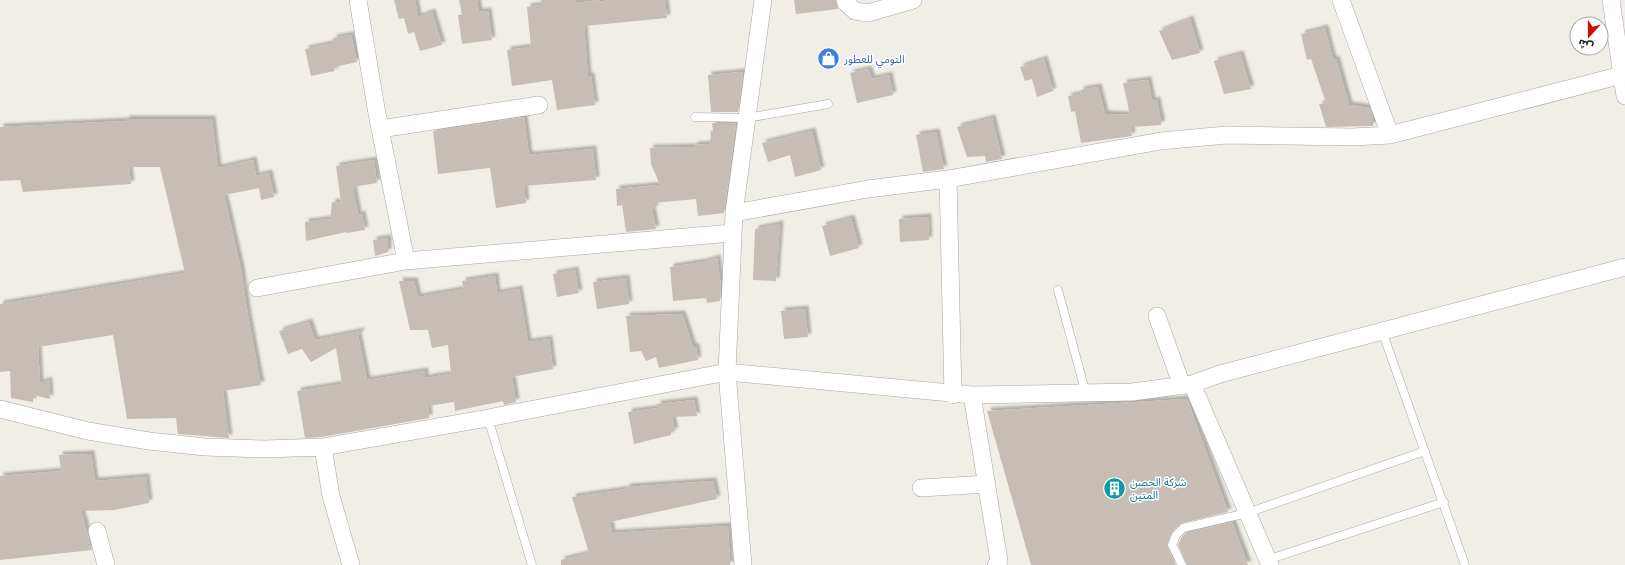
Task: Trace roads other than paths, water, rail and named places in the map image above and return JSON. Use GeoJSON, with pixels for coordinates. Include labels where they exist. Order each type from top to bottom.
{"type":"FeatureCollection","features":[{"type":"Feature","properties":{"kind":"street"},"geometry":{"type":"LineString","coordinates":[[358,0],[380,129],[406,261]]}},
{"type":"Feature","properties":{"kind":"street"},"geometry":{"type":"LineString","coordinates":[[743,565],[727,372],[732,232],[764,0]]}},
{"type":"Feature","properties":{"kind":"street"},"geometry":{"type":"LineString","coordinates":[[845,0],[846,3],[855,10],[868,13],[913,0]]}},
{"type":"Feature","properties":{"kind":"street"},"geometry":{"type":"LineString","coordinates":[[1341,0],[1390,135]]}},
{"type":"Feature","properties":{"kind":"street"},"geometry":{"type":"LineString","coordinates":[[1611,0],[1625,96]]}},
{"type":"Feature","properties":{"kind":"street"},"geometry":{"type":"LineString","coordinates":[[734,213],[868,189],[948,179],[1161,141],[1226,135],[1353,137],[1390,135],[1622,75]]}},
{"type":"Feature","properties":{"kind":"street"},"geometry":{"type":"LineString","coordinates":[[380,129],[539,105]]}},
{"type":"Feature","properties":{"kind":"street"},"geometry":{"type":"LineString","coordinates":[[948,179],[953,395]]}},
{"type":"Feature","properties":{"kind":"street"},"geometry":{"type":"LineString","coordinates":[[257,288],[406,261],[732,232]]}},
{"type":"Feature","properties":{"kind":"street"},"geometry":{"type":"LineString","coordinates":[[0,409],[88,431],[148,441],[266,449],[323,447],[488,418],[727,372],[953,395],[1086,394],[1132,392],[1187,385],[1220,374],[1625,267]]}},
{"type":"Feature","properties":{"kind":"street"},"geometry":{"type":"LineString","coordinates":[[1157,316],[1268,562]]}},
{"type":"Feature","properties":{"kind":"street"},"geometry":{"type":"LineString","coordinates":[[972,395],[988,484],[999,561],[996,565]]}},
{"type":"Feature","properties":{"kind":"street"},"geometry":{"type":"LineString","coordinates":[[323,447],[331,496],[351,565]]}},
{"type":"Feature","properties":{"kind":"street"},"geometry":{"type":"LineString","coordinates":[[921,488],[988,484]]}},
{"type":"Feature","properties":{"kind":"street"},"geometry":{"type":"LineString","coordinates":[[98,530],[106,565]]}},
{"type":"Feature","properties":{"kind":"lane"},"geometry":{"type":"LineString","coordinates":[[695,117],[747,118],[828,104]]}},
{"type":"Feature","properties":{"kind":"lane"},"geometry":{"type":"LineString","coordinates":[[1058,290],[1086,394]]}},
{"type":"Feature","properties":{"kind":"lane"},"geometry":{"type":"LineString","coordinates":[[1382,331],[1466,565]]}},
{"type":"Feature","properties":{"kind":"lane"},"geometry":{"type":"LineString","coordinates":[[488,418],[532,565]]}},
{"type":"Feature","properties":{"kind":"lane"},"geometry":{"type":"LineString","coordinates":[[1182,565],[1172,545],[1176,535],[1184,528],[1247,513],[1425,451]]}},
{"type":"Feature","properties":{"kind":"lane"},"geometry":{"type":"LineString","coordinates":[[1268,562],[1444,502]]}},
{"type":"Feature","properties":{"kind":"place","name":"التومي للعطور"},"geometry":{"type":"Point","coordinates":[828,59]}},
{"type":"Feature","properties":{"kind":"place","name":"شركة الحصن المتين"},"geometry":{"type":"Point","coordinates":[1114,488]}}]}
